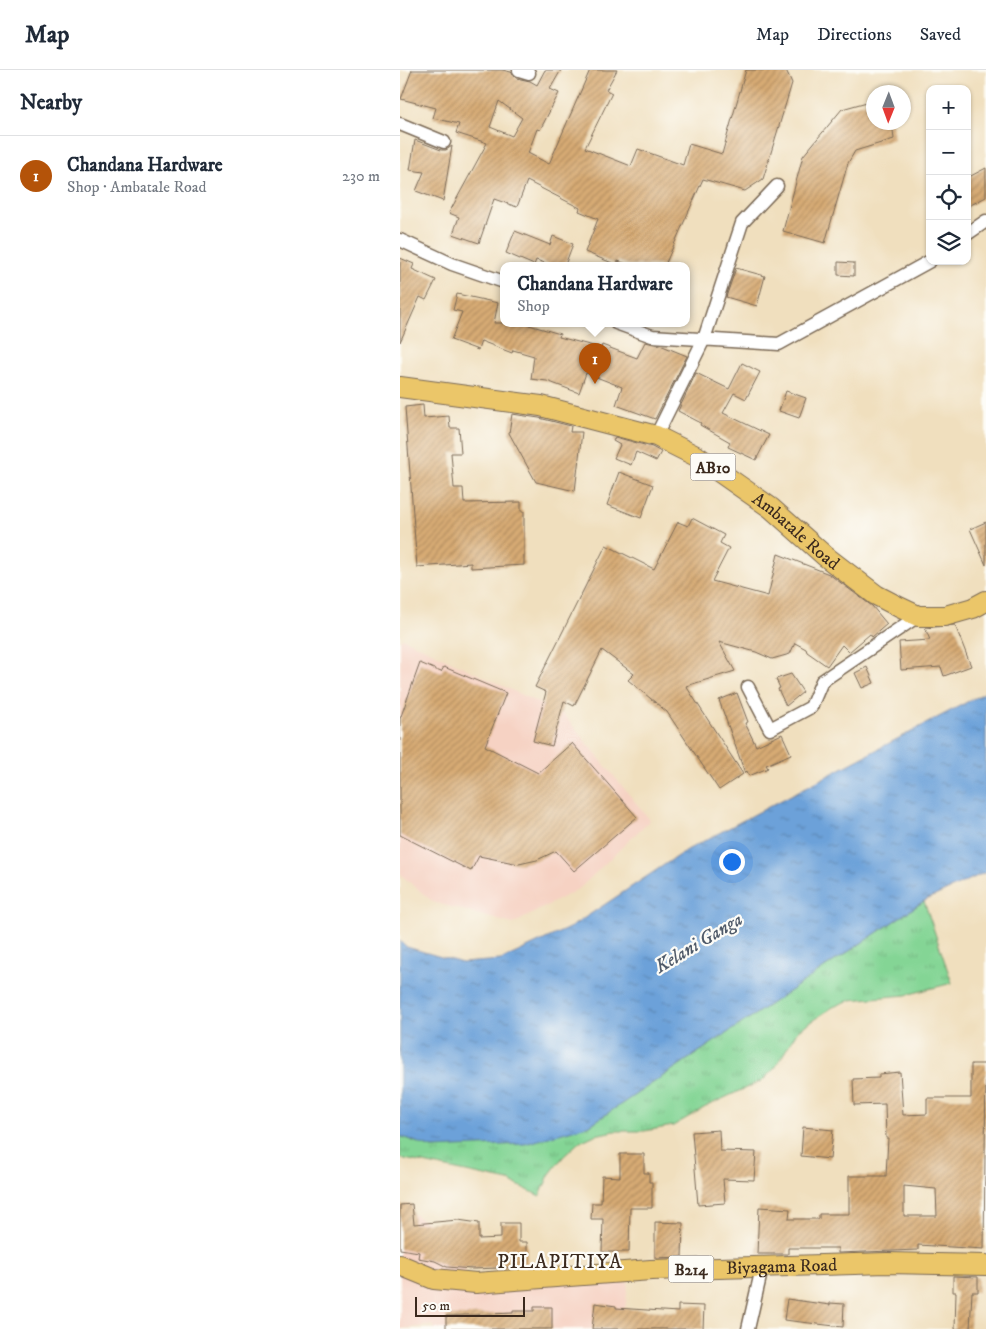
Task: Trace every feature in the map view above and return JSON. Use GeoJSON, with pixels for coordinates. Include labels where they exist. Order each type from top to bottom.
{"type":"FeatureCollection","features":[{"type":"Feature","properties":{"kind":"main road","name":"Ambatale Road"},"geometry":{"type":"LineString","coordinates":[[400,387],[541,406],[656,436],[698,457],[771,508],[825,556],[876,595],[918,616],[945,616],[974,608],[986,600]]}},
{"type":"Feature","properties":{"kind":"main road","name":"Biyagama Road"},"geometry":{"type":"LineString","coordinates":[[401,1266],[434,1279],[476,1284],[651,1270],[887,1263],[986,1265]]}},
{"type":"Feature","properties":{"kind":"street"},"geometry":{"type":"LineString","coordinates":[[400,124],[444,142]]}},
{"type":"Feature","properties":{"kind":"street"},"geometry":{"type":"LineString","coordinates":[[656,436],[704,339],[742,223],[777,186]]}},
{"type":"Feature","properties":{"kind":"street"},"geometry":{"type":"LineString","coordinates":[[971,231],[986,221]]}},
{"type":"Feature","properties":{"kind":"street"},"geometry":{"type":"LineString","coordinates":[[400,240],[452,264],[500,281]]}},
{"type":"Feature","properties":{"kind":"street"},"geometry":{"type":"LineString","coordinates":[[627,327],[652,336],[779,344],[926,262]]}},
{"type":"Feature","properties":{"kind":"street"},"geometry":{"type":"LineString","coordinates":[[748,687],[770,729],[811,707],[822,681],[918,616]]}},
{"type":"Feature","properties":{"kind":"street"},"geometry":{"type":"LineString","coordinates":[[748,1329],[762,1268]]}},
{"type":"Feature","properties":{"kind":"shaded area"},"geometry":{"type":"Polygon","coordinates":[[[402,638],[564,715],[650,820],[580,888],[513,924],[433,902],[400,874],[400,641],[402,638]]]}},
{"type":"Feature","properties":{"kind":"shaded area"},"geometry":{"type":"Polygon","coordinates":[[[400,1208],[415,1215],[461,1244],[466,1283],[629,1275],[623,1329],[434,1329],[434,1325],[400,1329],[400,1208]]]}},
{"type":"Feature","properties":{"kind":"green space"},"geometry":{"type":"Polygon","coordinates":[[[924,901],[952,983],[906,995],[850,1000],[833,1007],[798,1030],[775,1068],[763,1080],[709,1105],[673,1126],[644,1131],[614,1131],[595,1135],[578,1143],[563,1157],[549,1175],[540,1196],[509,1181],[400,1158],[400,1136],[432,1148],[590,1125],[924,901]]]}},
{"type":"Feature","properties":{"kind":"water","name":"Kelani Ganga"},"geometry":{"type":"Polygon","coordinates":[[[986,692],[986,872],[924,901],[590,1125],[525,1144],[432,1148],[400,1136],[400,941],[407,947],[462,963],[501,960],[571,927],[685,851],[986,692]]]}},
{"type":"Feature","properties":{"kind":"building"},"geometry":{"type":"Polygon","coordinates":[[[412,70],[502,70],[511,72],[516,78],[530,81],[537,85],[545,70],[561,70],[550,89],[559,93],[540,130],[537,129],[528,153],[549,164],[590,70],[617,70],[606,90],[612,93],[585,148],[631,166],[638,149],[683,165],[689,144],[722,154],[746,70],[786,70],[792,83],[763,179],[745,191],[703,179],[666,262],[610,262],[585,252],[598,219],[579,211],[580,208],[527,181],[517,207],[494,199],[479,243],[453,234],[459,217],[449,213],[487,143],[456,133],[459,124],[433,118],[436,108],[401,99],[412,70]],[[499,101],[490,127],[512,136],[522,118],[499,101]]]}},
{"type":"Feature","properties":{"kind":"building"},"geometry":{"type":"Polygon","coordinates":[[[866,102],[866,130],[893,130],[894,139],[855,151],[848,163],[825,243],[783,231],[803,156],[842,109],[866,102]]]}},
{"type":"Feature","properties":{"kind":"building"},"geometry":{"type":"Polygon","coordinates":[[[415,140],[441,150],[446,150],[452,146],[443,201],[416,191],[424,172],[410,170],[415,140]]]}},
{"type":"Feature","properties":{"kind":"building"},"geometry":{"type":"Polygon","coordinates":[[[986,168],[986,197],[971,205],[971,176],[986,168]]]}},
{"type":"Feature","properties":{"kind":"building"},"geometry":{"type":"Polygon","coordinates":[[[515,231],[550,245],[553,236],[573,244],[566,262],[542,262],[536,260],[535,262],[527,262],[506,253],[515,231]]]}},
{"type":"Feature","properties":{"kind":"building"},"geometry":{"type":"Polygon","coordinates":[[[400,258],[414,264],[412,269],[436,280],[426,300],[420,297],[400,342],[400,258]]]}},
{"type":"Feature","properties":{"kind":"building"},"geometry":{"type":"Polygon","coordinates":[[[838,262],[854,263],[854,276],[838,275],[838,262]]]}},
{"type":"Feature","properties":{"kind":"building"},"geometry":{"type":"Polygon","coordinates":[[[736,268],[765,276],[757,306],[726,297],[736,268]]]}},
{"type":"Feature","properties":{"kind":"building"},"geometry":{"type":"Polygon","coordinates":[[[457,294],[498,303],[494,323],[500,323],[500,327],[536,327],[560,334],[559,337],[601,348],[602,345],[637,358],[645,342],[660,345],[687,356],[655,419],[616,405],[622,387],[586,373],[579,393],[547,381],[531,379],[534,356],[513,350],[512,353],[481,341],[478,350],[451,340],[462,312],[453,310],[457,294]]]}},
{"type":"Feature","properties":{"kind":"building"},"geometry":{"type":"Polygon","coordinates":[[[742,363],[760,372],[746,399],[734,393],[723,413],[769,435],[756,460],[728,447],[730,442],[678,411],[696,373],[729,389],[742,363]]]}},
{"type":"Feature","properties":{"kind":"building"},"geometry":{"type":"Polygon","coordinates":[[[786,391],[806,398],[799,418],[779,411],[786,391]]]}},
{"type":"Feature","properties":{"kind":"building"},"geometry":{"type":"Polygon","coordinates":[[[423,405],[424,418],[449,416],[450,428],[459,428],[461,453],[451,453],[454,488],[463,488],[464,503],[521,502],[521,511],[524,511],[524,565],[471,568],[471,563],[417,567],[405,407],[423,405]]]}},
{"type":"Feature","properties":{"kind":"building"},"geometry":{"type":"Polygon","coordinates":[[[512,414],[571,426],[570,432],[582,432],[575,491],[536,482],[509,433],[512,414]]]}},
{"type":"Feature","properties":{"kind":"building"},"geometry":{"type":"Polygon","coordinates":[[[615,437],[652,447],[661,452],[656,461],[636,452],[631,465],[614,458],[620,445],[613,441],[615,437]]]}},
{"type":"Feature","properties":{"kind":"building"},"geometry":{"type":"Polygon","coordinates":[[[619,472],[653,485],[641,518],[607,505],[619,472]]]}},
{"type":"Feature","properties":{"kind":"building"},"geometry":{"type":"Polygon","coordinates":[[[692,518],[724,535],[720,543],[729,548],[712,581],[768,596],[778,554],[829,574],[872,606],[887,624],[872,637],[870,634],[849,652],[842,645],[827,666],[807,652],[806,649],[795,643],[790,654],[772,659],[756,652],[719,642],[735,671],[686,686],[743,774],[719,790],[667,712],[628,680],[634,674],[602,650],[574,706],[564,701],[552,746],[533,741],[546,692],[535,687],[606,545],[654,569],[678,522],[688,526],[692,518]]]}},
{"type":"Feature","properties":{"kind":"building"},"geometry":{"type":"Polygon","coordinates":[[[986,522],[986,565],[970,529],[986,522]]]}},
{"type":"Feature","properties":{"kind":"building"},"geometry":{"type":"Polygon","coordinates":[[[955,625],[971,666],[944,676],[941,667],[901,670],[899,642],[930,640],[925,628],[955,625]]]}},
{"type":"Feature","properties":{"kind":"building"},"geometry":{"type":"Polygon","coordinates":[[[420,663],[441,672],[444,667],[506,693],[485,746],[538,773],[572,743],[637,817],[574,871],[556,851],[537,860],[519,864],[479,856],[471,871],[400,835],[400,719],[420,663]]]}},
{"type":"Feature","properties":{"kind":"building"},"geometry":{"type":"Polygon","coordinates":[[[867,667],[874,683],[862,688],[855,673],[867,667]]]}},
{"type":"Feature","properties":{"kind":"building"},"geometry":{"type":"Polygon","coordinates":[[[791,674],[803,692],[786,706],[778,689],[780,688],[776,679],[791,674]]]}},
{"type":"Feature","properties":{"kind":"building"},"geometry":{"type":"Polygon","coordinates":[[[737,693],[748,722],[745,723],[756,746],[782,734],[791,754],[766,765],[768,768],[749,776],[747,771],[745,773],[719,700],[737,693]]]}},
{"type":"Feature","properties":{"kind":"building"},"geometry":{"type":"Polygon","coordinates":[[[971,1064],[986,1064],[984,1249],[918,1245],[918,1250],[838,1253],[838,1248],[788,1248],[788,1254],[757,1254],[759,1207],[790,1209],[789,1219],[819,1219],[819,1214],[849,1214],[849,1176],[886,1176],[888,1138],[886,1138],[885,1104],[854,1105],[853,1079],[879,1078],[879,1074],[900,1072],[903,1115],[927,1114],[927,1098],[971,1098],[971,1064]],[[904,1186],[904,1216],[937,1216],[936,1189],[904,1186]]]}},
{"type":"Feature","properties":{"kind":"building"},"geometry":{"type":"Polygon","coordinates":[[[803,1127],[833,1130],[830,1159],[801,1156],[803,1127]]]}},
{"type":"Feature","properties":{"kind":"building"},"geometry":{"type":"Polygon","coordinates":[[[719,1130],[720,1151],[756,1152],[754,1180],[723,1179],[725,1203],[698,1205],[692,1132],[719,1130]]]}},
{"type":"Feature","properties":{"kind":"building"},"geometry":{"type":"Polygon","coordinates":[[[620,1154],[644,1154],[644,1173],[649,1173],[649,1182],[652,1182],[652,1208],[630,1208],[629,1252],[602,1252],[603,1219],[591,1219],[592,1203],[601,1203],[602,1176],[620,1177],[620,1154]]]}},
{"type":"Feature","properties":{"kind":"building"},"geometry":{"type":"Polygon","coordinates":[[[412,1204],[414,1224],[458,1220],[479,1223],[479,1239],[501,1238],[501,1223],[519,1223],[519,1242],[527,1242],[527,1267],[472,1269],[447,1267],[435,1261],[418,1258],[419,1252],[400,1249],[400,1205],[412,1204]]]}},
{"type":"Feature","properties":{"kind":"building"},"geometry":{"type":"Polygon","coordinates":[[[655,1222],[683,1223],[682,1257],[655,1258],[655,1222]]]}},
{"type":"Feature","properties":{"kind":"building"},"geometry":{"type":"Polygon","coordinates":[[[953,1276],[978,1277],[978,1292],[972,1292],[970,1329],[955,1329],[956,1292],[953,1292],[953,1276]]]}},
{"type":"Feature","properties":{"kind":"building"},"geometry":{"type":"Polygon","coordinates":[[[787,1299],[830,1305],[830,1303],[844,1304],[843,1327],[784,1320],[787,1299]]]}},
{"type":"Feature","properties":{"kind":"building"},"geometry":{"type":"Polygon","coordinates":[[[595,1303],[616,1306],[616,1308],[678,1312],[678,1305],[704,1306],[703,1329],[592,1329],[595,1303]]]}},
{"type":"Feature","properties":{"kind":"building"},"geometry":{"type":"Polygon","coordinates":[[[534,1307],[552,1307],[552,1329],[446,1329],[446,1316],[534,1311],[534,1307]]]}},
{"type":"Feature","properties":{"kind":"place","name":"Chandana Hardware"},"geometry":{"type":"Point","coordinates":[595,384]}},
{"type":"Feature","properties":{"kind":"district","name":"PILAPITIYA"},"geometry":{"type":"Point","coordinates":[560,1261]}}]}
